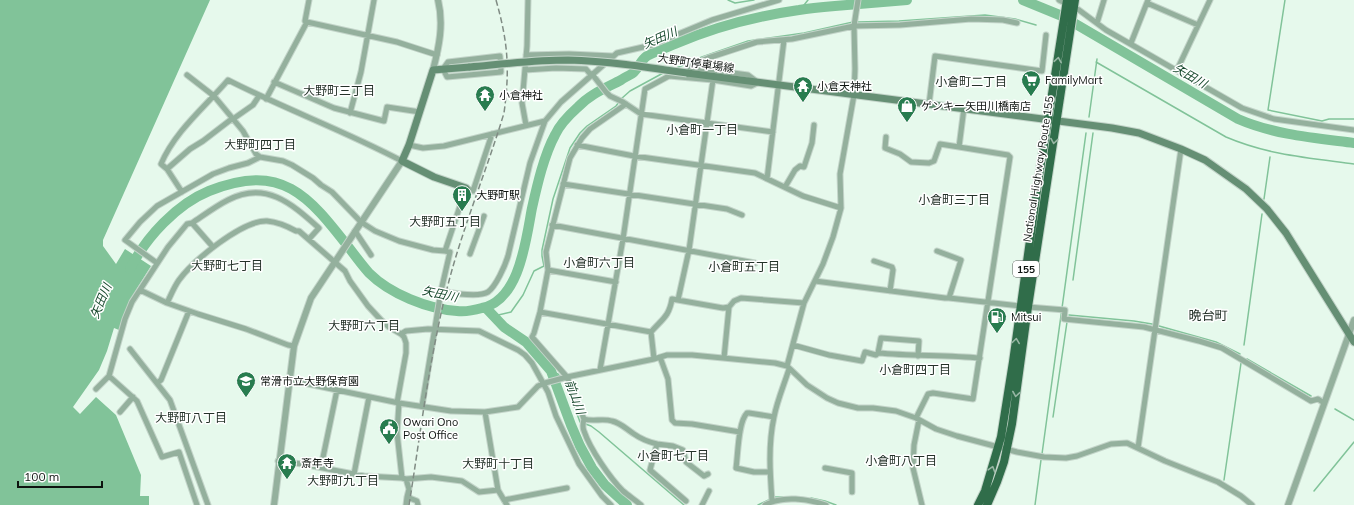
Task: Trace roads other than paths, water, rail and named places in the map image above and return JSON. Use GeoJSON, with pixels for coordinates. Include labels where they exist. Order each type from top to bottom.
{"type":"FeatureCollection","features":[{"type":"Feature","properties":{"kind":"highway","name":"National Highway Route 155"},"geometry":{"type":"LineString","coordinates":[[1025,306],[1048,120],[1062,29],[1068,4]]}},
{"type":"Feature","properties":{"kind":"highway","name":"National Highway Route 155"},"geometry":{"type":"LineString","coordinates":[[987,505],[997,482],[1003,448],[1013,362],[1025,306],[1057,121],[1070,33],[1068,4]]}},
{"type":"Feature","properties":{"kind":"highway","name":"National Highway Route 155"},"geometry":{"type":"LineString","coordinates":[[978,505],[1003,448]]}},
{"type":"Feature","properties":{"kind":"main road","name":"大野町停車場線"},"geometry":{"type":"LineString","coordinates":[[433,70],[549,60],[621,64],[964,108],[1139,133],[1205,160],[1246,189],[1267,209],[1286,233],[1354,342]]}},
{"type":"Feature","properties":{"kind":"main road"},"geometry":{"type":"LineString","coordinates":[[433,70],[409,145],[402,161],[434,177],[466,188]]}},
{"type":"Feature","properties":{"kind":"street"},"geometry":{"type":"LineString","coordinates":[[266,99],[306,22],[309,0]]}},
{"type":"Feature","properties":{"kind":"street"},"geometry":{"type":"LineString","coordinates":[[350,113],[359,84],[374,0]]}},
{"type":"Feature","properties":{"kind":"street"},"geometry":{"type":"LineString","coordinates":[[433,70],[440,40],[441,21],[438,0]]}},
{"type":"Feature","properties":{"kind":"street"},"geometry":{"type":"LineString","coordinates":[[526,125],[522,103],[526,55],[528,0]]}},
{"type":"Feature","properties":{"kind":"street"},"geometry":{"type":"LineString","coordinates":[[440,291],[464,295],[488,292],[505,267],[530,163],[545,121],[561,102],[593,76],[616,53],[652,44],[712,20],[779,0]]}},
{"type":"Feature","properties":{"kind":"street"},"geometry":{"type":"LineString","coordinates":[[772,501],[770,472],[774,416],[788,368],[804,303],[815,281],[833,237],[840,208],[840,174],[854,95],[854,25],[858,0]]}},
{"type":"Feature","properties":{"kind":"street"},"geometry":{"type":"LineString","coordinates":[[1097,23],[1104,0]]}},
{"type":"Feature","properties":{"kind":"street"},"geometry":{"type":"LineString","coordinates":[[1177,70],[1210,0]]}},
{"type":"Feature","properties":{"kind":"street"},"geometry":{"type":"LineString","coordinates":[[1131,43],[1147,1],[1198,25]]}},
{"type":"Feature","properties":{"kind":"street"},"geometry":{"type":"LineString","coordinates":[[1068,4],[1106,30],[1242,108],[1257,114],[1291,122],[1354,130]]}},
{"type":"Feature","properties":{"kind":"street"},"geometry":{"type":"LineString","coordinates":[[759,82],[748,75],[688,67],[708,58],[758,42],[784,40],[854,25],[900,25],[971,19],[1003,20],[1017,23]]}},
{"type":"Feature","properties":{"kind":"street"},"geometry":{"type":"LineString","coordinates":[[306,22],[404,44],[437,55]]}},
{"type":"Feature","properties":{"kind":"street"},"geometry":{"type":"LineString","coordinates":[[928,104],[935,56],[1042,71],[1046,35]]}},
{"type":"Feature","properties":{"kind":"street"},"geometry":{"type":"LineString","coordinates":[[767,178],[784,40]]}},
{"type":"Feature","properties":{"kind":"street"},"geometry":{"type":"LineString","coordinates":[[526,55],[569,54],[613,56]]}},
{"type":"Feature","properties":{"kind":"street"},"geometry":{"type":"LineString","coordinates":[[500,56],[501,72],[447,77],[443,69],[448,62],[500,56]]}},
{"type":"Feature","properties":{"kind":"street"},"geometry":{"type":"LineString","coordinates":[[525,70],[556,68],[586,69],[606,92],[642,114],[773,132]]}},
{"type":"Feature","properties":{"kind":"street"},"geometry":{"type":"LineString","coordinates":[[187,75],[214,96],[243,131],[256,154],[260,157],[283,161],[301,170],[332,192],[361,222],[375,231],[393,239],[433,250],[450,252],[440,291],[422,406]]}},
{"type":"Feature","properties":{"kind":"street"},"geometry":{"type":"LineString","coordinates":[[600,370],[623,239],[645,89],[669,76],[713,80],[751,86],[759,82]]}},
{"type":"Feature","properties":{"kind":"street"},"geometry":{"type":"LineString","coordinates":[[182,192],[167,169],[161,164],[166,152],[182,130],[228,80],[259,96],[375,147],[402,161],[311,298],[294,346],[278,461],[274,505]]}},
{"type":"Feature","properties":{"kind":"street"},"geometry":{"type":"LineString","coordinates":[[678,300],[689,250],[713,80]]}},
{"type":"Feature","properties":{"kind":"street"},"geometry":{"type":"LineString","coordinates":[[274,82],[334,108],[384,120],[387,107],[420,112]]}},
{"type":"Feature","properties":{"kind":"street"},"geometry":{"type":"LineString","coordinates":[[167,169],[190,149],[253,105],[259,96]]}},
{"type":"Feature","properties":{"kind":"street"},"geometry":{"type":"LineString","coordinates":[[626,104],[590,129],[570,158],[546,252],[548,270],[540,312],[532,337],[566,377],[584,419],[582,425],[584,431],[608,474],[624,491],[641,505]]}},
{"type":"Feature","properties":{"kind":"street"},"geometry":{"type":"LineString","coordinates":[[959,148],[964,108]]}},
{"type":"Feature","properties":{"kind":"street"},"geometry":{"type":"LineString","coordinates":[[409,145],[423,148],[444,146],[545,121]]}},
{"type":"Feature","properties":{"kind":"street"},"geometry":{"type":"LineString","coordinates":[[785,187],[795,170],[800,166],[804,167],[812,143],[814,125]]}},
{"type":"Feature","properties":{"kind":"street"},"geometry":{"type":"LineString","coordinates":[[445,251],[466,188],[473,191],[492,134]]}},
{"type":"Feature","properties":{"kind":"street"},"geometry":{"type":"LineString","coordinates":[[886,137],[886,148],[900,154],[911,162],[929,163],[934,161],[940,144],[1008,155],[1010,157],[974,399],[933,393],[928,394],[917,419],[913,468],[922,505]]}},
{"type":"Feature","properties":{"kind":"street"},"geometry":{"type":"LineString","coordinates":[[578,145],[634,156],[755,173],[814,201],[840,208]]}},
{"type":"Feature","properties":{"kind":"street"},"geometry":{"type":"LineString","coordinates":[[1138,448],[1181,149]]}},
{"type":"Feature","properties":{"kind":"street"},"geometry":{"type":"LineString","coordinates":[[156,262],[125,240],[140,222],[157,206],[213,174],[248,163],[260,157]]}},
{"type":"Feature","properties":{"kind":"street"},"geometry":{"type":"LineString","coordinates":[[563,184],[727,209],[742,215]]}},
{"type":"Feature","properties":{"kind":"street"},"geometry":{"type":"LineString","coordinates":[[96,389],[106,377],[109,376],[124,319],[132,302],[153,270],[156,262],[187,224],[192,223],[234,197],[246,193],[266,193],[281,199],[319,228],[309,239]]}},
{"type":"Feature","properties":{"kind":"street"},"geometry":{"type":"LineString","coordinates":[[470,254],[484,216]]}},
{"type":"Feature","properties":{"kind":"street"},"geometry":{"type":"LineString","coordinates":[[167,302],[178,282],[190,268],[213,247],[226,237],[242,229],[265,221],[276,222],[299,231],[336,260],[368,306],[389,327],[401,334],[405,341],[406,353],[398,403],[397,433],[404,478],[409,489],[406,505]]}},
{"type":"Feature","properties":{"kind":"street"},"geometry":{"type":"LineString","coordinates":[[192,223],[213,247]]}},
{"type":"Feature","properties":{"kind":"street"},"geometry":{"type":"LineString","coordinates":[[552,225],[755,263]]}},
{"type":"Feature","properties":{"kind":"street"},"geometry":{"type":"LineString","coordinates":[[355,233],[371,255]]}},
{"type":"Feature","properties":{"kind":"street"},"geometry":{"type":"LineString","coordinates":[[936,251],[961,260],[950,298]]}},
{"type":"Feature","properties":{"kind":"street"},"geometry":{"type":"LineString","coordinates":[[874,261],[892,267],[893,270],[890,291]]}},
{"type":"Feature","properties":{"kind":"street"},"geometry":{"type":"LineString","coordinates":[[548,270],[616,282]]}},
{"type":"Feature","properties":{"kind":"street"},"geometry":{"type":"LineString","coordinates":[[815,281],[944,298],[1065,310],[1064,319],[1155,329],[1222,348],[1312,401],[1318,399],[1324,402]]}},
{"type":"Feature","properties":{"kind":"street"},"geometry":{"type":"LineString","coordinates":[[140,290],[189,311],[294,346]]}},
{"type":"Feature","properties":{"kind":"street"},"geometry":{"type":"LineString","coordinates":[[724,358],[729,307],[734,301],[740,298],[804,303]]}},
{"type":"Feature","properties":{"kind":"street"},"geometry":{"type":"LineString","coordinates":[[651,332],[667,316],[671,308],[672,299],[723,308],[729,307]]}},
{"type":"Feature","properties":{"kind":"street"},"geometry":{"type":"LineString","coordinates":[[157,383],[161,380],[189,311]]}},
{"type":"Feature","properties":{"kind":"street"},"geometry":{"type":"LineString","coordinates":[[540,312],[651,332]]}},
{"type":"Feature","properties":{"kind":"street"},"geometry":{"type":"LineString","coordinates":[[1288,505],[1354,320]]}},
{"type":"Feature","properties":{"kind":"street"},"geometry":{"type":"LineString","coordinates":[[401,334],[406,331],[434,329],[479,331],[525,354],[544,383],[556,416],[579,464],[602,496],[611,505]]}},
{"type":"Feature","properties":{"kind":"street"},"geometry":{"type":"LineString","coordinates":[[651,332],[654,359]]}},
{"type":"Feature","properties":{"kind":"street"},"geometry":{"type":"LineString","coordinates":[[878,353],[881,338],[918,341],[918,356]]}},
{"type":"Feature","properties":{"kind":"street"},"geometry":{"type":"LineString","coordinates":[[793,345],[862,362],[865,352],[876,355],[878,353],[918,356],[950,355],[980,358]]}},
{"type":"Feature","properties":{"kind":"street"},"geometry":{"type":"LineString","coordinates":[[130,349],[170,400],[208,505]]}},
{"type":"Feature","properties":{"kind":"street"},"geometry":{"type":"LineString","coordinates":[[289,380],[398,403],[451,411],[484,412],[518,407],[538,386],[544,383],[660,357],[682,355],[775,363],[788,368],[815,391],[838,403],[858,408],[896,411],[917,419],[936,429],[1017,452],[1044,457],[1060,458],[1077,456],[1117,443],[1127,443],[1164,461],[1219,483],[1241,496],[1252,505]]}},
{"type":"Feature","properties":{"kind":"street"},"geometry":{"type":"LineString","coordinates":[[660,357],[668,379],[672,420],[675,423],[692,424],[740,432]]}},
{"type":"Feature","properties":{"kind":"street"},"geometry":{"type":"LineString","coordinates":[[109,376],[137,401],[162,457],[179,452],[197,505]]}},
{"type":"Feature","properties":{"kind":"street"},"geometry":{"type":"LineString","coordinates":[[321,467],[337,390]]}},
{"type":"Feature","properties":{"kind":"street"},"geometry":{"type":"LineString","coordinates":[[120,412],[133,397]]}},
{"type":"Feature","properties":{"kind":"street"},"geometry":{"type":"LineString","coordinates":[[354,474],[369,397]]}},
{"type":"Feature","properties":{"kind":"street"},"geometry":{"type":"LineString","coordinates":[[484,412],[498,490],[506,502],[567,488]]}},
{"type":"Feature","properties":{"kind":"street"},"geometry":{"type":"LineString","coordinates":[[770,472],[754,472],[736,468],[740,432],[744,416],[747,413],[774,416]]}},
{"type":"Feature","properties":{"kind":"street"},"geometry":{"type":"LineString","coordinates":[[584,419],[612,420],[647,441],[674,446],[683,450],[686,462],[704,476],[708,474]]}},
{"type":"Feature","properties":{"kind":"street"},"geometry":{"type":"LineString","coordinates":[[657,444],[650,470],[686,501]]}},
{"type":"Feature","properties":{"kind":"street"},"geometry":{"type":"LineString","coordinates":[[278,461],[321,467],[354,474],[404,478],[431,477],[462,481],[478,492],[498,490]]}},
{"type":"Feature","properties":{"kind":"street"},"geometry":{"type":"LineString","coordinates":[[825,468],[852,473],[852,492]]}},
{"type":"Feature","properties":{"kind":"street"},"geometry":{"type":"LineString","coordinates":[[702,505],[709,491]]}},
{"type":"Feature","properties":{"kind":"street"},"geometry":{"type":"LineString","coordinates":[[407,497],[417,501],[418,505]]}},
{"type":"Feature","properties":{"kind":"street"},"geometry":{"type":"LineString","coordinates":[[765,505],[772,501],[787,499],[826,505]]}},
{"type":"Feature","properties":{"kind":"water"},"geometry":{"type":"Polygon","coordinates":[[[0,0],[210,0],[103,240],[103,246],[116,264],[125,249],[151,266],[136,290],[119,330],[114,328],[99,370],[73,407],[80,414],[96,397],[116,415],[141,475],[140,496],[149,496],[149,505],[0,505],[0,0]]]}},
{"type":"Feature","properties":{"kind":"waterway"},"geometry":{"type":"LineString","coordinates":[[728,0],[735,3],[754,0]]}},
{"type":"Feature","properties":{"kind":"waterway"},"geometry":{"type":"LineString","coordinates":[[800,10],[808,0]]}},
{"type":"Feature","properties":{"kind":"waterway","name":"矢田川"},"geometry":{"type":"LineString","coordinates":[[130,269],[145,245],[154,234],[185,204],[209,191],[234,183],[256,180],[275,182],[291,189],[306,199],[321,213],[369,273],[388,288],[422,304],[446,310],[463,311],[482,308],[495,303],[505,293],[513,281],[524,251],[532,208],[544,161],[551,143],[559,127],[571,113],[588,98],[633,73],[647,56],[720,27],[767,15],[804,9],[907,0]]}},
{"type":"Feature","properties":{"kind":"waterway","name":"矢田川"},"geometry":{"type":"LineString","coordinates":[[1023,0],[1062,16],[1238,119],[1266,129],[1354,143]]}},
{"type":"Feature","properties":{"kind":"waterway"},"geometry":{"type":"LineString","coordinates":[[1285,0],[1268,110],[1322,121],[1329,119],[1354,119]]}},
{"type":"Feature","properties":{"kind":"waterway"},"geometry":{"type":"LineString","coordinates":[[857,22],[899,21],[985,15],[1015,19],[1036,25]]}},
{"type":"Feature","properties":{"kind":"waterway"},"geometry":{"type":"LineString","coordinates":[[674,69],[702,57],[748,41],[804,33],[853,22]]}},
{"type":"Feature","properties":{"kind":"waterway"},"geometry":{"type":"LineString","coordinates":[[1089,117],[1097,59]]}},
{"type":"Feature","properties":{"kind":"waterway"},"geometry":{"type":"LineString","coordinates":[[1096,62],[1226,137],[1273,152],[1305,158],[1354,164]]}},
{"type":"Feature","properties":{"kind":"waterway"},"geometry":{"type":"LineString","coordinates":[[621,99],[630,91],[665,72]]}},
{"type":"Feature","properties":{"kind":"waterway"},"geometry":{"type":"LineString","coordinates":[[494,316],[511,312],[523,295],[534,271],[544,266],[542,250],[553,199],[570,148],[580,133],[587,126],[616,106],[619,102]]}},
{"type":"Feature","properties":{"kind":"waterway"},"geometry":{"type":"LineString","coordinates":[[1042,454],[1086,133]]}},
{"type":"Feature","properties":{"kind":"waterway"},"geometry":{"type":"LineString","coordinates":[[1073,280],[1093,133]]}},
{"type":"Feature","properties":{"kind":"waterway"},"geometry":{"type":"LineString","coordinates":[[1264,199],[1270,157]]}},
{"type":"Feature","properties":{"kind":"waterway"},"geometry":{"type":"LineString","coordinates":[[1244,345],[1262,214]]}},
{"type":"Feature","properties":{"kind":"waterway","name":"前山川"},"geometry":{"type":"LineString","coordinates":[[486,308],[504,327],[526,342],[551,371],[571,425],[592,468],[605,485],[627,505]]}},
{"type":"Feature","properties":{"kind":"waterway"},"geometry":{"type":"LineString","coordinates":[[1069,315],[1152,324],[1216,342],[1240,354]]}},
{"type":"Feature","properties":{"kind":"waterway"},"geometry":{"type":"LineString","coordinates":[[1053,417],[1067,322]]}},
{"type":"Feature","properties":{"kind":"waterway"},"geometry":{"type":"LineString","coordinates":[[1247,359],[1311,396]]}},
{"type":"Feature","properties":{"kind":"waterway"},"geometry":{"type":"LineString","coordinates":[[1224,480],[1241,363]]}},
{"type":"Feature","properties":{"kind":"waterway"},"geometry":{"type":"LineString","coordinates":[[551,371],[558,374],[566,384],[580,422],[591,426],[599,432],[684,505]]}},
{"type":"Feature","properties":{"kind":"waterway"},"geometry":{"type":"LineString","coordinates":[[1335,409],[1354,420]]}},
{"type":"Feature","properties":{"kind":"waterway"},"geometry":{"type":"LineString","coordinates":[[1314,491],[1354,442]]}},
{"type":"Feature","properties":{"kind":"waterway"},"geometry":{"type":"LineString","coordinates":[[1035,505],[1041,460]]}},
{"type":"Feature","properties":{"kind":"waterway"},"geometry":{"type":"LineString","coordinates":[[758,505],[775,497],[789,497]]}},
{"type":"Feature","properties":{"kind":"waterway"},"geometry":{"type":"LineString","coordinates":[[811,498],[836,505]]}},
{"type":"Feature","properties":{"kind":"railway"},"geometry":{"type":"LineString","coordinates":[[409,505],[433,353],[446,293],[460,244],[504,113],[507,83],[507,56],[503,29],[496,0]]}},
{"type":"Feature","properties":{"kind":"place","name":"FamilyMart"},"geometry":{"type":"Point","coordinates":[1031,97]}},
{"type":"Feature","properties":{"kind":"place","name":"小倉天神社"},"geometry":{"type":"Point","coordinates":[803,103]}},
{"type":"Feature","properties":{"kind":"place","name":"小倉神社"},"geometry":{"type":"Point","coordinates":[485,112]}},
{"type":"Feature","properties":{"kind":"place","name":"ゲンキー矢田川橋南店"},"geometry":{"type":"Point","coordinates":[907,123]}},
{"type":"Feature","properties":{"kind":"place","name":"大野町駅"},"geometry":{"type":"Point","coordinates":[462,212]}},
{"type":"Feature","properties":{"kind":"place","name":"Mitsui"},"geometry":{"type":"Point","coordinates":[997,334]}},
{"type":"Feature","properties":{"kind":"place","name":"常滑市立大野保育園"},"geometry":{"type":"Point","coordinates":[246,398]}},
{"type":"Feature","properties":{"kind":"place","name":"Owari Ono Post Office"},"geometry":{"type":"Point","coordinates":[389,445]}},
{"type":"Feature","properties":{"kind":"place","name":"斎年寺"},"geometry":{"type":"Point","coordinates":[287,480]}},
{"type":"Feature","properties":{"kind":"district","name":"小倉町二丁目"},"geometry":{"type":"Point","coordinates":[971,82]}},
{"type":"Feature","properties":{"kind":"district","name":"大野町三丁目"},"geometry":{"type":"Point","coordinates":[339,91]}},
{"type":"Feature","properties":{"kind":"district","name":"小倉町一丁目"},"geometry":{"type":"Point","coordinates":[702,130]}},
{"type":"Feature","properties":{"kind":"district","name":"大野町四丁目"},"geometry":{"type":"Point","coordinates":[260,145]}},
{"type":"Feature","properties":{"kind":"district","name":"小倉町三丁目"},"geometry":{"type":"Point","coordinates":[954,200]}},
{"type":"Feature","properties":{"kind":"district","name":"大野町五丁目"},"geometry":{"type":"Point","coordinates":[445,222]}},
{"type":"Feature","properties":{"kind":"district","name":"小倉町六丁目"},"geometry":{"type":"Point","coordinates":[599,263]}},
{"type":"Feature","properties":{"kind":"district","name":"大野町七丁目"},"geometry":{"type":"Point","coordinates":[227,266]}},
{"type":"Feature","properties":{"kind":"district","name":"小倉町五丁目"},"geometry":{"type":"Point","coordinates":[744,267]}},
{"type":"Feature","properties":{"kind":"district","name":"晩台町"},"geometry":{"type":"Point","coordinates":[1208,315]}},
{"type":"Feature","properties":{"kind":"district","name":"大野町六丁目"},"geometry":{"type":"Point","coordinates":[364,326]}},
{"type":"Feature","properties":{"kind":"district","name":"小倉町四丁目"},"geometry":{"type":"Point","coordinates":[915,370]}},
{"type":"Feature","properties":{"kind":"district","name":"大野町八丁目"},"geometry":{"type":"Point","coordinates":[191,418]}},
{"type":"Feature","properties":{"kind":"district","name":"小倉町七丁目"},"geometry":{"type":"Point","coordinates":[673,456]}},
{"type":"Feature","properties":{"kind":"district","name":"小倉町八丁目"},"geometry":{"type":"Point","coordinates":[901,461]}},
{"type":"Feature","properties":{"kind":"district","name":"大野町十丁目"},"geometry":{"type":"Point","coordinates":[498,464]}},
{"type":"Feature","properties":{"kind":"district","name":"大野町九丁目"},"geometry":{"type":"Point","coordinates":[343,481]}}]}
